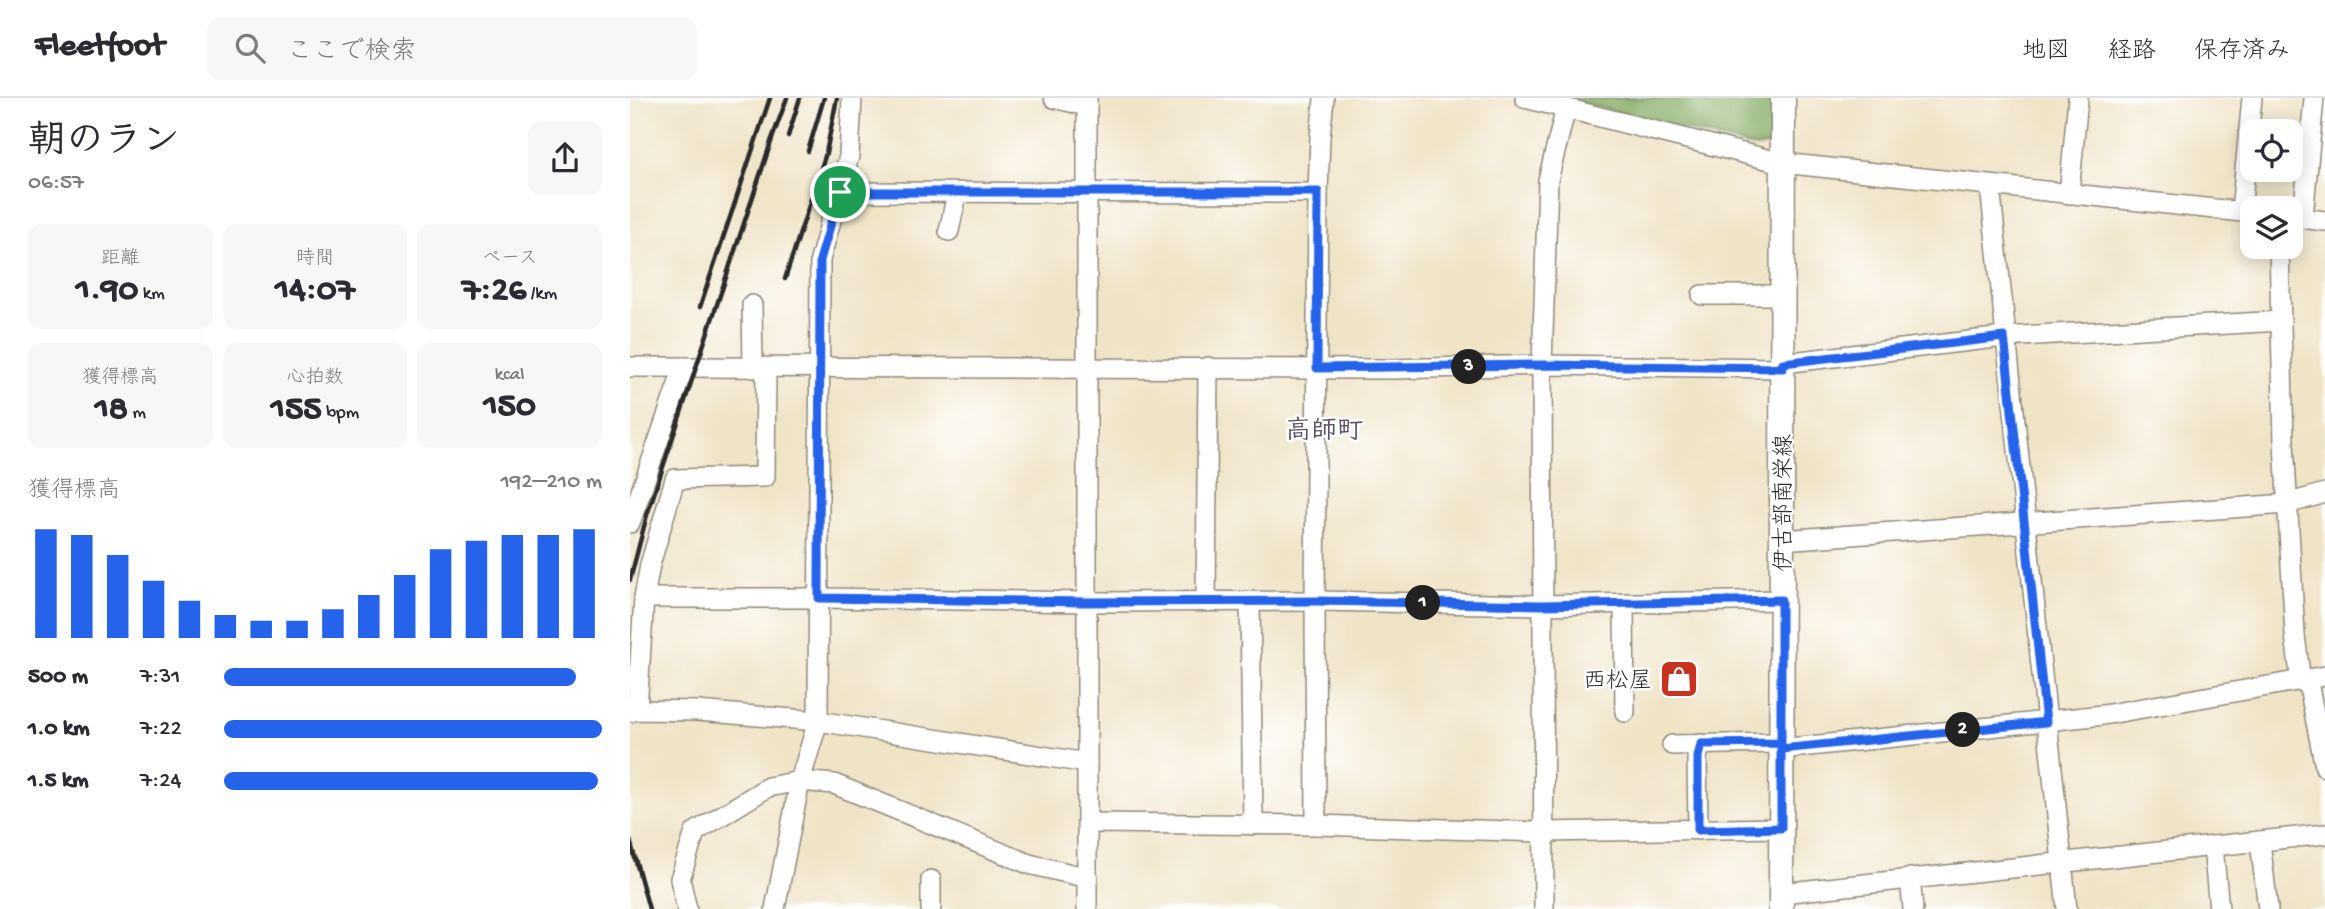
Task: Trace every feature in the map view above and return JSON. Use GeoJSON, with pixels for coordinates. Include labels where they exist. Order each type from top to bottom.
{"type":"FeatureCollection","features":[{"type":"Feature","properties":{"kind":"main road","name":"伊古部南栄線"},"geometry":{"type":"LineString","coordinates":[[1781,901],[1783,98]]}},
{"type":"Feature","properties":{"kind":"street"},"geometry":{"type":"LineString","coordinates":[[775,909],[800,782],[818,721],[820,260],[849,156],[852,98]]}},
{"type":"Feature","properties":{"kind":"street"},"geometry":{"type":"LineString","coordinates":[[1054,98],[1087,102],[1087,909]]}},
{"type":"Feature","properties":{"kind":"street"},"geometry":{"type":"LineString","coordinates":[[1316,825],[1318,192],[1324,98]]}},
{"type":"Feature","properties":{"kind":"street"},"geometry":{"type":"LineString","coordinates":[[1525,98],[1782,163],[2240,211]]}},
{"type":"Feature","properties":{"kind":"street"},"geometry":{"type":"LineString","coordinates":[[2068,194],[2078,98]]}},
{"type":"Feature","properties":{"kind":"street"},"geometry":{"type":"LineString","coordinates":[[2248,196],[2252,98]]}},
{"type":"Feature","properties":{"kind":"street"},"geometry":{"type":"LineString","coordinates":[[2300,196],[2314,98]]}},
{"type":"Feature","properties":{"kind":"street"},"geometry":{"type":"LineString","coordinates":[[1544,909],[1542,365],[1548,180],[1566,108]]}},
{"type":"Feature","properties":{"kind":"street"},"geometry":{"type":"LineString","coordinates":[[1990,186],[2067,909]]}},
{"type":"Feature","properties":{"kind":"street"},"geometry":{"type":"LineString","coordinates":[[840,192],[1318,192]]}},
{"type":"Feature","properties":{"kind":"street"},"geometry":{"type":"LineString","coordinates":[[949,231],[957,192]]}},
{"type":"Feature","properties":{"kind":"street"},"geometry":{"type":"LineString","coordinates":[[2303,219],[2325,221]]}},
{"type":"Feature","properties":{"kind":"street"},"geometry":{"type":"LineString","coordinates":[[2279,259],[2287,504],[2295,635],[2300,675],[2309,687],[2325,767]]}},
{"type":"Feature","properties":{"kind":"street"},"geometry":{"type":"LineString","coordinates":[[1702,295],[1783,295]]}},
{"type":"Feature","properties":{"kind":"street"},"geometry":{"type":"LineString","coordinates":[[752,305],[759,368],[765,477],[676,478],[650,565],[644,598],[633,711],[697,711],[818,721],[1087,763]]}},
{"type":"Feature","properties":{"kind":"street"},"geometry":{"type":"LineString","coordinates":[[630,367],[1317,368],[1783,365],[2004,337],[2281,321]]}},
{"type":"Feature","properties":{"kind":"street"},"geometry":{"type":"LineString","coordinates":[[630,523],[684,367]]}},
{"type":"Feature","properties":{"kind":"street"},"geometry":{"type":"LineString","coordinates":[[1206,601],[1208,367]]}},
{"type":"Feature","properties":{"kind":"street"},"geometry":{"type":"LineString","coordinates":[[1781,540],[2287,504],[2325,493]]}},
{"type":"Feature","properties":{"kind":"street"},"geometry":{"type":"LineString","coordinates":[[644,598],[1315,601],[1542,605],[1781,600]]}},
{"type":"Feature","properties":{"kind":"street"},"geometry":{"type":"LineString","coordinates":[[1250,601],[1253,825]]}},
{"type":"Feature","properties":{"kind":"street"},"geometry":{"type":"LineString","coordinates":[[1624,604],[1625,712]]}},
{"type":"Feature","properties":{"kind":"street"},"geometry":{"type":"LineString","coordinates":[[1672,745],[1781,746],[2046,722],[2103,715],[2325,676]]}},
{"type":"Feature","properties":{"kind":"street"},"geometry":{"type":"LineString","coordinates":[[1698,830],[1698,757],[1701,744]]}},
{"type":"Feature","properties":{"kind":"street"},"geometry":{"type":"LineString","coordinates":[[687,909],[680,879],[695,832],[768,788],[800,782],[834,784],[1029,864],[1088,878]]}},
{"type":"Feature","properties":{"kind":"street"},"geometry":{"type":"LineString","coordinates":[[1088,823],[1316,825],[1543,832],[1781,828]]}},
{"type":"Feature","properties":{"kind":"street"},"geometry":{"type":"LineString","coordinates":[[1781,901],[1910,878],[2325,834]]}},
{"type":"Feature","properties":{"kind":"street"},"geometry":{"type":"LineString","coordinates":[[2260,841],[2268,909]]}},
{"type":"Feature","properties":{"kind":"street"},"geometry":{"type":"LineString","coordinates":[[2213,846],[2219,909]]}},
{"type":"Feature","properties":{"kind":"street"},"geometry":{"type":"LineString","coordinates":[[1910,878],[1913,909]]}},
{"type":"Feature","properties":{"kind":"street"},"geometry":{"type":"LineString","coordinates":[[931,880],[931,909]]}},
{"type":"Feature","properties":{"kind":"green space"},"geometry":{"type":"Polygon","coordinates":[[[1562,98],[1776,98],[1776,144],[1756,148],[1562,98]]]}},
{"type":"Feature","properties":{"kind":"railway"},"geometry":{"type":"LineString","coordinates":[[700,307],[770,98]]}},
{"type":"Feature","properties":{"kind":"railway"},"geometry":{"type":"LineString","coordinates":[[630,580],[647,515],[787,98]]}},
{"type":"Feature","properties":{"kind":"railway"},"geometry":{"type":"LineString","coordinates":[[788,136],[800,98]]}},
{"type":"Feature","properties":{"kind":"railway"},"geometry":{"type":"LineString","coordinates":[[808,151],[824,98]]}},
{"type":"Feature","properties":{"kind":"railway"},"geometry":{"type":"LineString","coordinates":[[785,279],[826,153],[837,98]]}},
{"type":"Feature","properties":{"kind":"railway"},"geometry":{"type":"LineString","coordinates":[[630,840],[649,909]]}},
{"type":"Feature","properties":{"kind":"place","name":"西松屋"},"geometry":{"type":"Point","coordinates":[1679,679]}},
{"type":"Feature","properties":{"kind":"district","name":"高師町"},"geometry":{"type":"Point","coordinates":[1324,429]}},
{"type":"Feature","properties":{"kind":"route"},"geometry":{"type":"LineString","coordinates":[[840,192],[1318,192],[1317,368],[1542,365],[1783,368],[1783,363],[2004,337],[2046,722],[1781,749],[1781,828],[1698,830],[1698,757],[1701,744],[1781,743],[1781,600],[1542,605],[819,598],[820,260],[840,192]]}}]}
